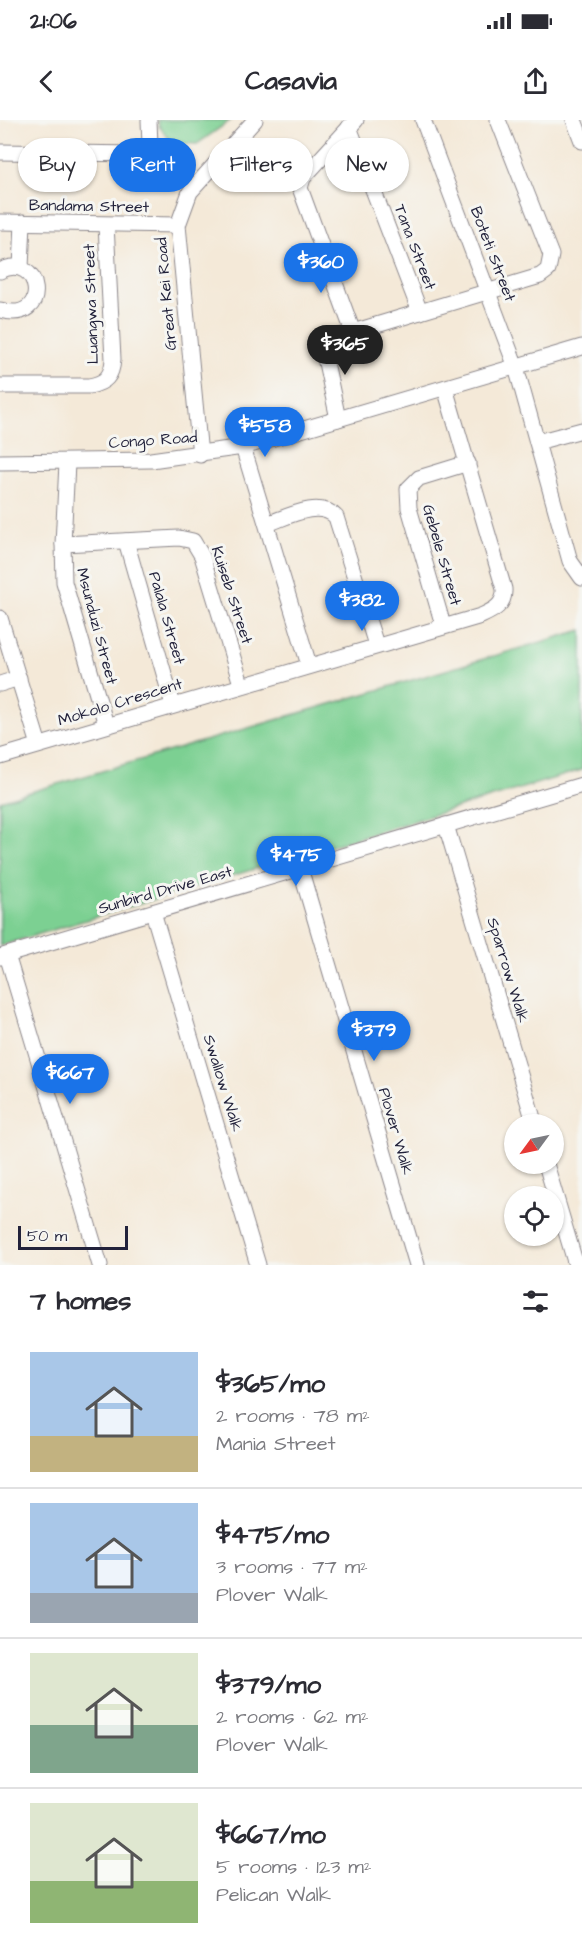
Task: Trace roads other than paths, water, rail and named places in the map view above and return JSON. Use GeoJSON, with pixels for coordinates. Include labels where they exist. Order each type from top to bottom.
{"type":"FeatureCollection","features":[{"type":"Feature","properties":{"kind":"street"},"geometry":{"type":"LineString","coordinates":[[0,152],[137,154],[150,145],[149,120]]}},
{"type":"Feature","properties":{"kind":"street","name":"Great Kei Road"},"geometry":{"type":"LineString","coordinates":[[200,455],[178,225],[190,192],[255,120]]}},
{"type":"Feature","properties":{"kind":"street","name":"Boteti Street"},"geometry":{"type":"LineString","coordinates":[[423,120],[516,367],[570,561],[582,578]]}},
{"type":"Feature","properties":{"kind":"street"},"geometry":{"type":"LineString","coordinates":[[338,419],[324,353],[333,338],[540,276],[551,263],[546,242],[498,120]]}},
{"type":"Feature","properties":{"kind":"street"},"geometry":{"type":"LineString","coordinates":[[574,120],[582,141]]}},
{"type":"Feature","properties":{"kind":"street"},"geometry":{"type":"LineString","coordinates":[[352,124],[303,178],[300,188],[353,332]]}},
{"type":"Feature","properties":{"kind":"street","name":"Tana Street"},"geometry":{"type":"LineString","coordinates":[[352,124],[420,312]]}},
{"type":"Feature","properties":{"kind":"street","name":"Bandama Street"},"geometry":{"type":"LineString","coordinates":[[0,222],[178,225]]}},
{"type":"Feature","properties":{"kind":"street"},"geometry":{"type":"LineString","coordinates":[[21,268],[23,222]]}},
{"type":"Feature","properties":{"kind":"street","name":"Luangwa Street"},"geometry":{"type":"LineString","coordinates":[[0,386],[89,386],[102,383],[111,374],[113,359],[106,225]]}},
{"type":"Feature","properties":{"kind":"street"},"geometry":{"type":"LineString","coordinates":[[0,271],[21,268],[29,273],[35,284],[33,303],[22,312],[0,310]]}},
{"type":"Feature","properties":{"kind":"street","name":"Congo Road"},"geometry":{"type":"LineString","coordinates":[[0,462],[67,463],[151,460],[200,455],[243,447],[582,347]]}},
{"type":"Feature","properties":{"kind":"street","name":"Mokolo Crescent"},"geometry":{"type":"LineString","coordinates":[[0,757],[493,611],[505,597],[445,388]]}},
{"type":"Feature","properties":{"kind":"street"},"geometry":{"type":"LineString","coordinates":[[537,442],[582,430]]}},
{"type":"Feature","properties":{"kind":"street"},"geometry":{"type":"LineString","coordinates":[[243,447],[309,665]]}},
{"type":"Feature","properties":{"kind":"street","name":"Msunduzi Street"},"geometry":{"type":"LineString","coordinates":[[67,463],[63,544],[64,582],[106,725]]}},
{"type":"Feature","properties":{"kind":"street","name":"Gebele Street"},"geometry":{"type":"LineString","coordinates":[[443,625],[409,508],[408,489],[419,478],[468,463]]}},
{"type":"Feature","properties":{"kind":"street"},"geometry":{"type":"LineString","coordinates":[[267,524],[312,509],[331,512],[339,524],[376,645]]}},
{"type":"Feature","properties":{"kind":"street","name":"Kuiseb Street"},"geometry":{"type":"LineString","coordinates":[[63,544],[179,538],[194,541],[202,556],[242,684]]}},
{"type":"Feature","properties":{"kind":"street","name":"Palala Street"},"geometry":{"type":"LineString","coordinates":[[126,541],[173,705]]}},
{"type":"Feature","properties":{"kind":"street"},"geometry":{"type":"LineString","coordinates":[[0,618],[39,745]]}},
{"type":"Feature","properties":{"kind":"street"},"geometry":{"type":"LineString","coordinates":[[0,684],[19,678]]}},
{"type":"Feature","properties":{"kind":"street","name":"Sunbird Drive East"},"geometry":{"type":"LineString","coordinates":[[4,956],[582,785]]}},
{"type":"Feature","properties":{"kind":"street","name":"Sparrow Walk"},"geometry":{"type":"LineString","coordinates":[[446,825],[532,1114]]}},
{"type":"Feature","properties":{"kind":"street","name":"Plover Walk"},"geometry":{"type":"LineString","coordinates":[[300,868],[417,1265]]}},
{"type":"Feature","properties":{"kind":"street","name":"Swallow Walk"},"geometry":{"type":"LineString","coordinates":[[153,912],[258,1265]]}},
{"type":"Feature","properties":{"kind":"street"},"geometry":{"type":"LineString","coordinates":[[4,956],[100,1265]]}},
{"type":"Feature","properties":{"kind":"street"},"geometry":{"type":"LineString","coordinates":[[549,1174],[576,1265]]}}]}
